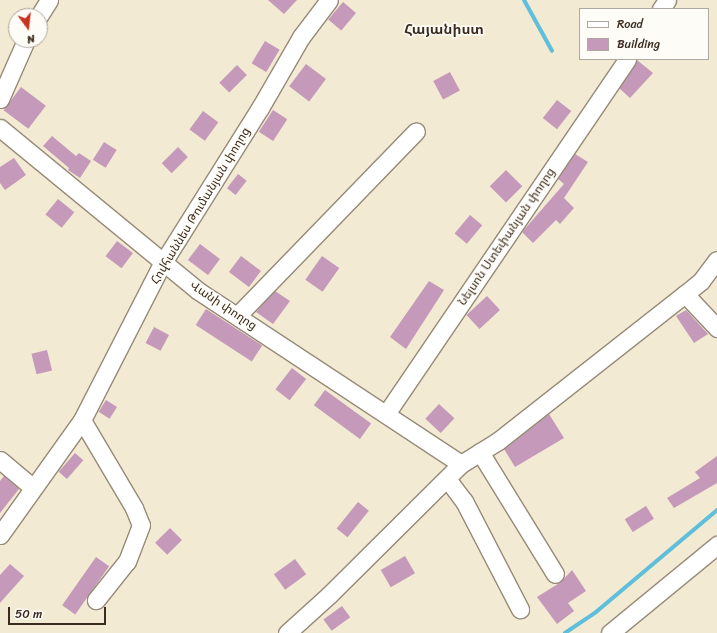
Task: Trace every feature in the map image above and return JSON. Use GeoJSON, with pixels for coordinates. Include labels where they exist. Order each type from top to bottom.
{"type":"FeatureCollection","features":[{"type":"Feature","properties":{"kind":"street","name":"Հովհաննես Թումանյան փողոց"},"geometry":{"type":"LineString","coordinates":[[0,535],[32,487],[82,420],[162,264],[260,108],[301,37],[329,0]]}},
{"type":"Feature","properties":{"kind":"street"},"geometry":{"type":"LineString","coordinates":[[661,8],[667,0]]}},
{"type":"Feature","properties":{"kind":"street"},"geometry":{"type":"LineString","coordinates":[[0,99],[22,48]]}},
{"type":"Feature","properties":{"kind":"street","name":"Նելսոն Ստեփանյան փողոց"},"geometry":{"type":"LineString","coordinates":[[386,414],[626,60]]}},
{"type":"Feature","properties":{"kind":"street","name":"Վանի փողոց"},"geometry":{"type":"LineString","coordinates":[[0,128],[162,264],[197,290],[461,464]]}},
{"type":"Feature","properties":{"kind":"street"},"geometry":{"type":"LineString","coordinates":[[237,316],[416,131]]}},
{"type":"Feature","properties":{"kind":"street"},"geometry":{"type":"LineString","coordinates":[[287,633],[448,480],[461,464],[498,441],[685,294],[701,281],[717,260]]}},
{"type":"Feature","properties":{"kind":"street"},"geometry":{"type":"LineString","coordinates":[[685,294],[717,328]]}},
{"type":"Feature","properties":{"kind":"street"},"geometry":{"type":"LineString","coordinates":[[82,420],[134,508],[141,525],[127,561],[96,600]]}},
{"type":"Feature","properties":{"kind":"street"},"geometry":{"type":"LineString","coordinates":[[480,452],[555,574]]}},
{"type":"Feature","properties":{"kind":"street"},"geometry":{"type":"LineString","coordinates":[[0,460],[32,487]]}},
{"type":"Feature","properties":{"kind":"street"},"geometry":{"type":"LineString","coordinates":[[448,480],[464,501],[520,609]]}},
{"type":"Feature","properties":{"kind":"street"},"geometry":{"type":"LineString","coordinates":[[610,633],[717,545]]}},
{"type":"Feature","properties":{"kind":"building"},"geometry":{"type":"Polygon","coordinates":[[[268,0],[297,0],[284,14],[268,0]]]}},
{"type":"Feature","properties":{"kind":"building"},"geometry":{"type":"Polygon","coordinates":[[[343,2],[356,13],[341,31],[328,20],[343,2]]]}},
{"type":"Feature","properties":{"kind":"building"},"geometry":{"type":"Polygon","coordinates":[[[265,41],[280,50],[266,72],[252,63],[265,41]]]}},
{"type":"Feature","properties":{"kind":"building"},"geometry":{"type":"Polygon","coordinates":[[[637,60],[653,73],[630,98],[619,88],[637,60]]]}},
{"type":"Feature","properties":{"kind":"building"},"geometry":{"type":"Polygon","coordinates":[[[306,64],[326,79],[309,101],[289,86],[306,64]]]}},
{"type":"Feature","properties":{"kind":"building"},"geometry":{"type":"Polygon","coordinates":[[[237,65],[247,75],[229,93],[219,83],[237,65]]]}},
{"type":"Feature","properties":{"kind":"building"},"geometry":{"type":"Polygon","coordinates":[[[450,72],[460,91],[443,99],[433,81],[450,72]]]}},
{"type":"Feature","properties":{"kind":"building"},"geometry":{"type":"Polygon","coordinates":[[[21,87],[46,106],[28,129],[4,110],[21,87]]]}},
{"type":"Feature","properties":{"kind":"building"},"geometry":{"type":"Polygon","coordinates":[[[557,100],[571,111],[557,129],[543,118],[557,100]]]}},
{"type":"Feature","properties":{"kind":"building"},"geometry":{"type":"Polygon","coordinates":[[[273,110],[287,119],[273,141],[259,132],[273,110]]]}},
{"type":"Feature","properties":{"kind":"building"},"geometry":{"type":"Polygon","coordinates":[[[203,111],[218,122],[205,141],[189,130],[203,111]]]}},
{"type":"Feature","properties":{"kind":"building"},"geometry":{"type":"Polygon","coordinates":[[[52,136],[76,156],[79,153],[91,161],[80,178],[68,170],[69,168],[43,146],[52,136]]]}},
{"type":"Feature","properties":{"kind":"building"},"geometry":{"type":"Polygon","coordinates":[[[104,142],[117,150],[106,168],[93,160],[104,142]]]}},
{"type":"Feature","properties":{"kind":"building"},"geometry":{"type":"Polygon","coordinates":[[[178,147],[188,157],[172,173],[162,163],[178,147]]]}},
{"type":"Feature","properties":{"kind":"building"},"geometry":{"type":"Polygon","coordinates":[[[575,154],[588,162],[564,198],[574,208],[560,224],[556,220],[533,243],[522,232],[564,184],[558,179],[575,154]]]}},
{"type":"Feature","properties":{"kind":"building"},"geometry":{"type":"Polygon","coordinates":[[[14,158],[26,175],[5,190],[0,183],[0,167],[14,158]]]}},
{"type":"Feature","properties":{"kind":"building"},"geometry":{"type":"Polygon","coordinates":[[[506,170],[522,186],[506,203],[490,186],[506,170]]]}},
{"type":"Feature","properties":{"kind":"building"},"geometry":{"type":"Polygon","coordinates":[[[238,174],[247,181],[236,195],[227,188],[238,174]]]}},
{"type":"Feature","properties":{"kind":"building"},"geometry":{"type":"Polygon","coordinates":[[[58,199],[74,212],[62,228],[45,215],[58,199]]]}},
{"type":"Feature","properties":{"kind":"building"},"geometry":{"type":"Polygon","coordinates":[[[470,215],[482,225],[467,244],[455,233],[470,215]]]}},
{"type":"Feature","properties":{"kind":"building"},"geometry":{"type":"Polygon","coordinates":[[[117,241],[133,253],[122,268],[106,256],[117,241]]]}},
{"type":"Feature","properties":{"kind":"building"},"geometry":{"type":"Polygon","coordinates":[[[200,244],[220,259],[208,275],[188,260],[200,244]]]}},
{"type":"Feature","properties":{"kind":"building"},"geometry":{"type":"Polygon","coordinates":[[[241,256],[261,271],[249,287],[229,272],[241,256]]]}},
{"type":"Feature","properties":{"kind":"building"},"geometry":{"type":"Polygon","coordinates":[[[322,256],[339,268],[323,292],[305,280],[322,256]]]}},
{"type":"Feature","properties":{"kind":"building"},"geometry":{"type":"Polygon","coordinates":[[[429,281],[444,290],[406,349],[390,337],[429,281]]]}},
{"type":"Feature","properties":{"kind":"building"},"geometry":{"type":"Polygon","coordinates":[[[275,291],[290,301],[273,324],[256,312],[275,291]]]}},
{"type":"Feature","properties":{"kind":"building"},"geometry":{"type":"Polygon","coordinates":[[[487,296],[500,310],[479,329],[467,315],[487,296]]]}},
{"type":"Feature","properties":{"kind":"building"},"geometry":{"type":"Polygon","coordinates":[[[206,309],[262,345],[252,361],[196,325],[206,309]]]}},
{"type":"Feature","properties":{"kind":"building"},"geometry":{"type":"Polygon","coordinates":[[[686,310],[708,334],[694,343],[676,316],[686,310]]]}},
{"type":"Feature","properties":{"kind":"building"},"geometry":{"type":"Polygon","coordinates":[[[154,327],[169,335],[161,351],[146,343],[154,327]]]}},
{"type":"Feature","properties":{"kind":"building"},"geometry":{"type":"Polygon","coordinates":[[[47,350],[52,370],[37,374],[31,354],[47,350]]]}},
{"type":"Feature","properties":{"kind":"building"},"geometry":{"type":"Polygon","coordinates":[[[292,368],[306,379],[290,400],[275,389],[292,368]]]}},
{"type":"Feature","properties":{"kind":"building"},"geometry":{"type":"Polygon","coordinates":[[[325,390],[371,424],[360,439],[314,405],[325,390]]]}},
{"type":"Feature","properties":{"kind":"building"},"geometry":{"type":"Polygon","coordinates":[[[106,400],[117,407],[110,419],[99,412],[106,400]]]}},
{"type":"Feature","properties":{"kind":"building"},"geometry":{"type":"Polygon","coordinates":[[[439,404],[454,418],[441,433],[425,419],[439,404]]]}},
{"type":"Feature","properties":{"kind":"building"},"geometry":{"type":"Polygon","coordinates":[[[549,414],[564,438],[515,467],[504,449],[549,414]]]}},
{"type":"Feature","properties":{"kind":"building"},"geometry":{"type":"Polygon","coordinates":[[[75,453],[83,460],[67,479],[59,472],[75,453]]]}},
{"type":"Feature","properties":{"kind":"building"},"geometry":{"type":"Polygon","coordinates":[[[717,456],[717,483],[674,508],[667,498],[700,478],[695,472],[717,456]]]}},
{"type":"Feature","properties":{"kind":"building"},"geometry":{"type":"Polygon","coordinates":[[[4,476],[19,489],[0,513],[0,481],[4,476]]]}},
{"type":"Feature","properties":{"kind":"building"},"geometry":{"type":"Polygon","coordinates":[[[358,502],[369,511],[347,537],[337,528],[358,502]]]}},
{"type":"Feature","properties":{"kind":"building"},"geometry":{"type":"Polygon","coordinates":[[[646,506],[654,519],[633,532],[625,519],[646,506]]]}},
{"type":"Feature","properties":{"kind":"building"},"geometry":{"type":"Polygon","coordinates":[[[170,528],[182,540],[167,555],[155,543],[170,528]]]}},
{"type":"Feature","properties":{"kind":"building"},"geometry":{"type":"Polygon","coordinates":[[[405,556],[415,573],[391,587],[381,570],[405,556]]]}},
{"type":"Feature","properties":{"kind":"building"},"geometry":{"type":"Polygon","coordinates":[[[96,557],[109,566],[75,615],[62,605],[96,557]]]}},
{"type":"Feature","properties":{"kind":"building"},"geometry":{"type":"Polygon","coordinates":[[[295,559],[306,574],[285,590],[274,574],[295,559]]]}},
{"type":"Feature","properties":{"kind":"building"},"geometry":{"type":"Polygon","coordinates":[[[10,564],[24,576],[0,603],[0,575],[10,564]]]}},
{"type":"Feature","properties":{"kind":"building"},"geometry":{"type":"Polygon","coordinates":[[[572,570],[586,591],[568,603],[574,611],[557,624],[537,597],[561,582],[572,570]]]}},
{"type":"Feature","properties":{"kind":"building"},"geometry":{"type":"Polygon","coordinates":[[[342,606],[350,617],[332,631],[323,620],[342,606]]]}},
{"type":"Feature","properties":{"kind":"waterway"},"geometry":{"type":"LineString","coordinates":[[524,0],[552,51]]}},
{"type":"Feature","properties":{"kind":"waterway"},"geometry":{"type":"LineString","coordinates":[[565,633],[596,612],[717,510]]}},
{"type":"Feature","properties":{"kind":"district","name":"Հայանիստ"},"geometry":{"type":"Point","coordinates":[444,30]}}]}
